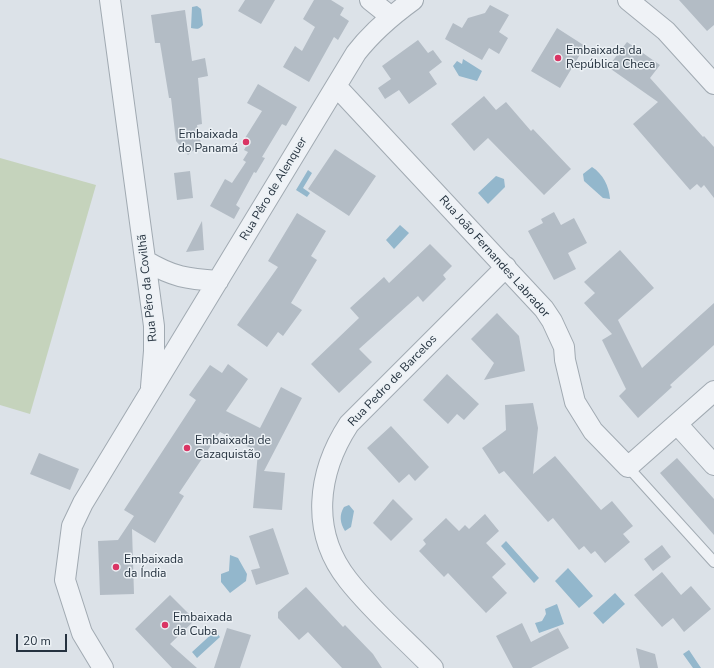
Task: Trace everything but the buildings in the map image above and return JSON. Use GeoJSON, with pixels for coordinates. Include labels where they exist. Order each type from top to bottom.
{"type":"FeatureCollection","features":[{"type":"Feature","properties":{"kind":"street","name":"Rua Pêro da Covilhã"},"geometry":{"type":"LineString","coordinates":[[103,668],[82,632],[65,580],[72,526],[83,503],[151,391],[154,351],[154,326],[146,261],[110,0]]}},
{"type":"Feature","properties":{"kind":"street"},"geometry":{"type":"LineString","coordinates":[[370,0],[390,16]]}},
{"type":"Feature","properties":{"kind":"street","name":"Rua Pêro de Alenquer"},"geometry":{"type":"LineString","coordinates":[[151,391],[361,47],[370,34],[390,16],[413,0]]}},
{"type":"Feature","properties":{"kind":"street"},"geometry":{"type":"LineString","coordinates":[[628,0],[666,31],[714,84]]}},
{"type":"Feature","properties":{"kind":"street","name":"Rua João Fernandes Labrador"},"geometry":{"type":"LineString","coordinates":[[336,86],[535,298],[552,321],[564,347],[565,360],[575,402],[593,430],[628,467]]}},
{"type":"Feature","properties":{"kind":"street"},"geometry":{"type":"LineString","coordinates":[[146,261],[180,278],[218,281]]}},
{"type":"Feature","properties":{"kind":"street","name":"Rua Pedro de Barcelos"},"geometry":{"type":"LineString","coordinates":[[433,668],[359,592],[338,566],[326,535],[322,502],[323,485],[332,453],[349,424],[506,267]]}},
{"type":"Feature","properties":{"kind":"street"},"geometry":{"type":"LineString","coordinates":[[628,467],[714,392]]}},
{"type":"Feature","properties":{"kind":"street"},"geometry":{"type":"LineString","coordinates":[[677,424],[714,465]]}},
{"type":"Feature","properties":{"kind":"lane"},"geometry":{"type":"LineString","coordinates":[[628,467],[714,562]]}},
{"type":"Feature","properties":{"kind":"green space"},"geometry":{"type":"Polygon","coordinates":[[[0,158],[96,185],[30,414],[0,405],[0,158]]]}},
{"type":"Feature","properties":{"kind":"water"},"geometry":{"type":"Polygon","coordinates":[[[197,6],[201,9],[203,25],[196,29],[191,28],[192,7],[197,6]]]}},
{"type":"Feature","properties":{"kind":"water"},"geometry":{"type":"Polygon","coordinates":[[[463,59],[482,71],[477,81],[459,76],[453,66],[457,61],[462,64],[463,59]]]}},
{"type":"Feature","properties":{"kind":"water"},"geometry":{"type":"Polygon","coordinates":[[[592,167],[605,181],[610,199],[603,198],[584,181],[583,174],[592,167]]]}},
{"type":"Feature","properties":{"kind":"water"},"geometry":{"type":"Polygon","coordinates":[[[308,170],[312,173],[303,188],[310,193],[307,197],[296,190],[308,170]]]}},
{"type":"Feature","properties":{"kind":"water"},"geometry":{"type":"Polygon","coordinates":[[[496,176],[504,179],[505,187],[488,204],[478,193],[496,176]]]}},
{"type":"Feature","properties":{"kind":"water"},"geometry":{"type":"Polygon","coordinates":[[[400,225],[409,233],[394,249],[386,240],[400,225]]]}},
{"type":"Feature","properties":{"kind":"water"},"geometry":{"type":"Polygon","coordinates":[[[349,505],[354,511],[351,527],[345,531],[341,522],[341,516],[344,507],[349,505]]]}},
{"type":"Feature","properties":{"kind":"water"},"geometry":{"type":"Polygon","coordinates":[[[506,541],[539,578],[534,583],[501,546],[506,541]]]}},
{"type":"Feature","properties":{"kind":"water"},"geometry":{"type":"Polygon","coordinates":[[[230,555],[238,558],[247,574],[246,581],[230,593],[221,582],[221,574],[229,571],[230,555]]]}},
{"type":"Feature","properties":{"kind":"water"},"geometry":{"type":"Polygon","coordinates":[[[568,568],[593,596],[579,608],[555,581],[568,568]]]}},
{"type":"Feature","properties":{"kind":"water"},"geometry":{"type":"Polygon","coordinates":[[[615,593],[625,604],[603,624],[593,613],[615,593]]]}},
{"type":"Feature","properties":{"kind":"water"},"geometry":{"type":"Polygon","coordinates":[[[557,604],[564,624],[539,633],[535,623],[542,621],[546,614],[545,609],[557,604]]]}},
{"type":"Feature","properties":{"kind":"water"},"geometry":{"type":"Polygon","coordinates":[[[215,631],[220,637],[197,658],[192,652],[215,631]]]}},
{"type":"Feature","properties":{"kind":"water"},"geometry":{"type":"Polygon","coordinates":[[[689,650],[701,668],[693,668],[683,654],[689,650]]]}},
{"type":"Feature","properties":{"kind":"place","name":"Embaixada da República Checa"},"geometry":{"type":"Point","coordinates":[558,58]}},
{"type":"Feature","properties":{"kind":"place","name":"Embaixada do Panamá"},"geometry":{"type":"Point","coordinates":[246,142]}},
{"type":"Feature","properties":{"kind":"place","name":"Embaixada de Cazaquistão"},"geometry":{"type":"Point","coordinates":[187,448]}},
{"type":"Feature","properties":{"kind":"place","name":"Embaixada da Índia"},"geometry":{"type":"Point","coordinates":[116,567]}},
{"type":"Feature","properties":{"kind":"place","name":"Embaixada da Cuba"},"geometry":{"type":"Point","coordinates":[165,625]}}]}
